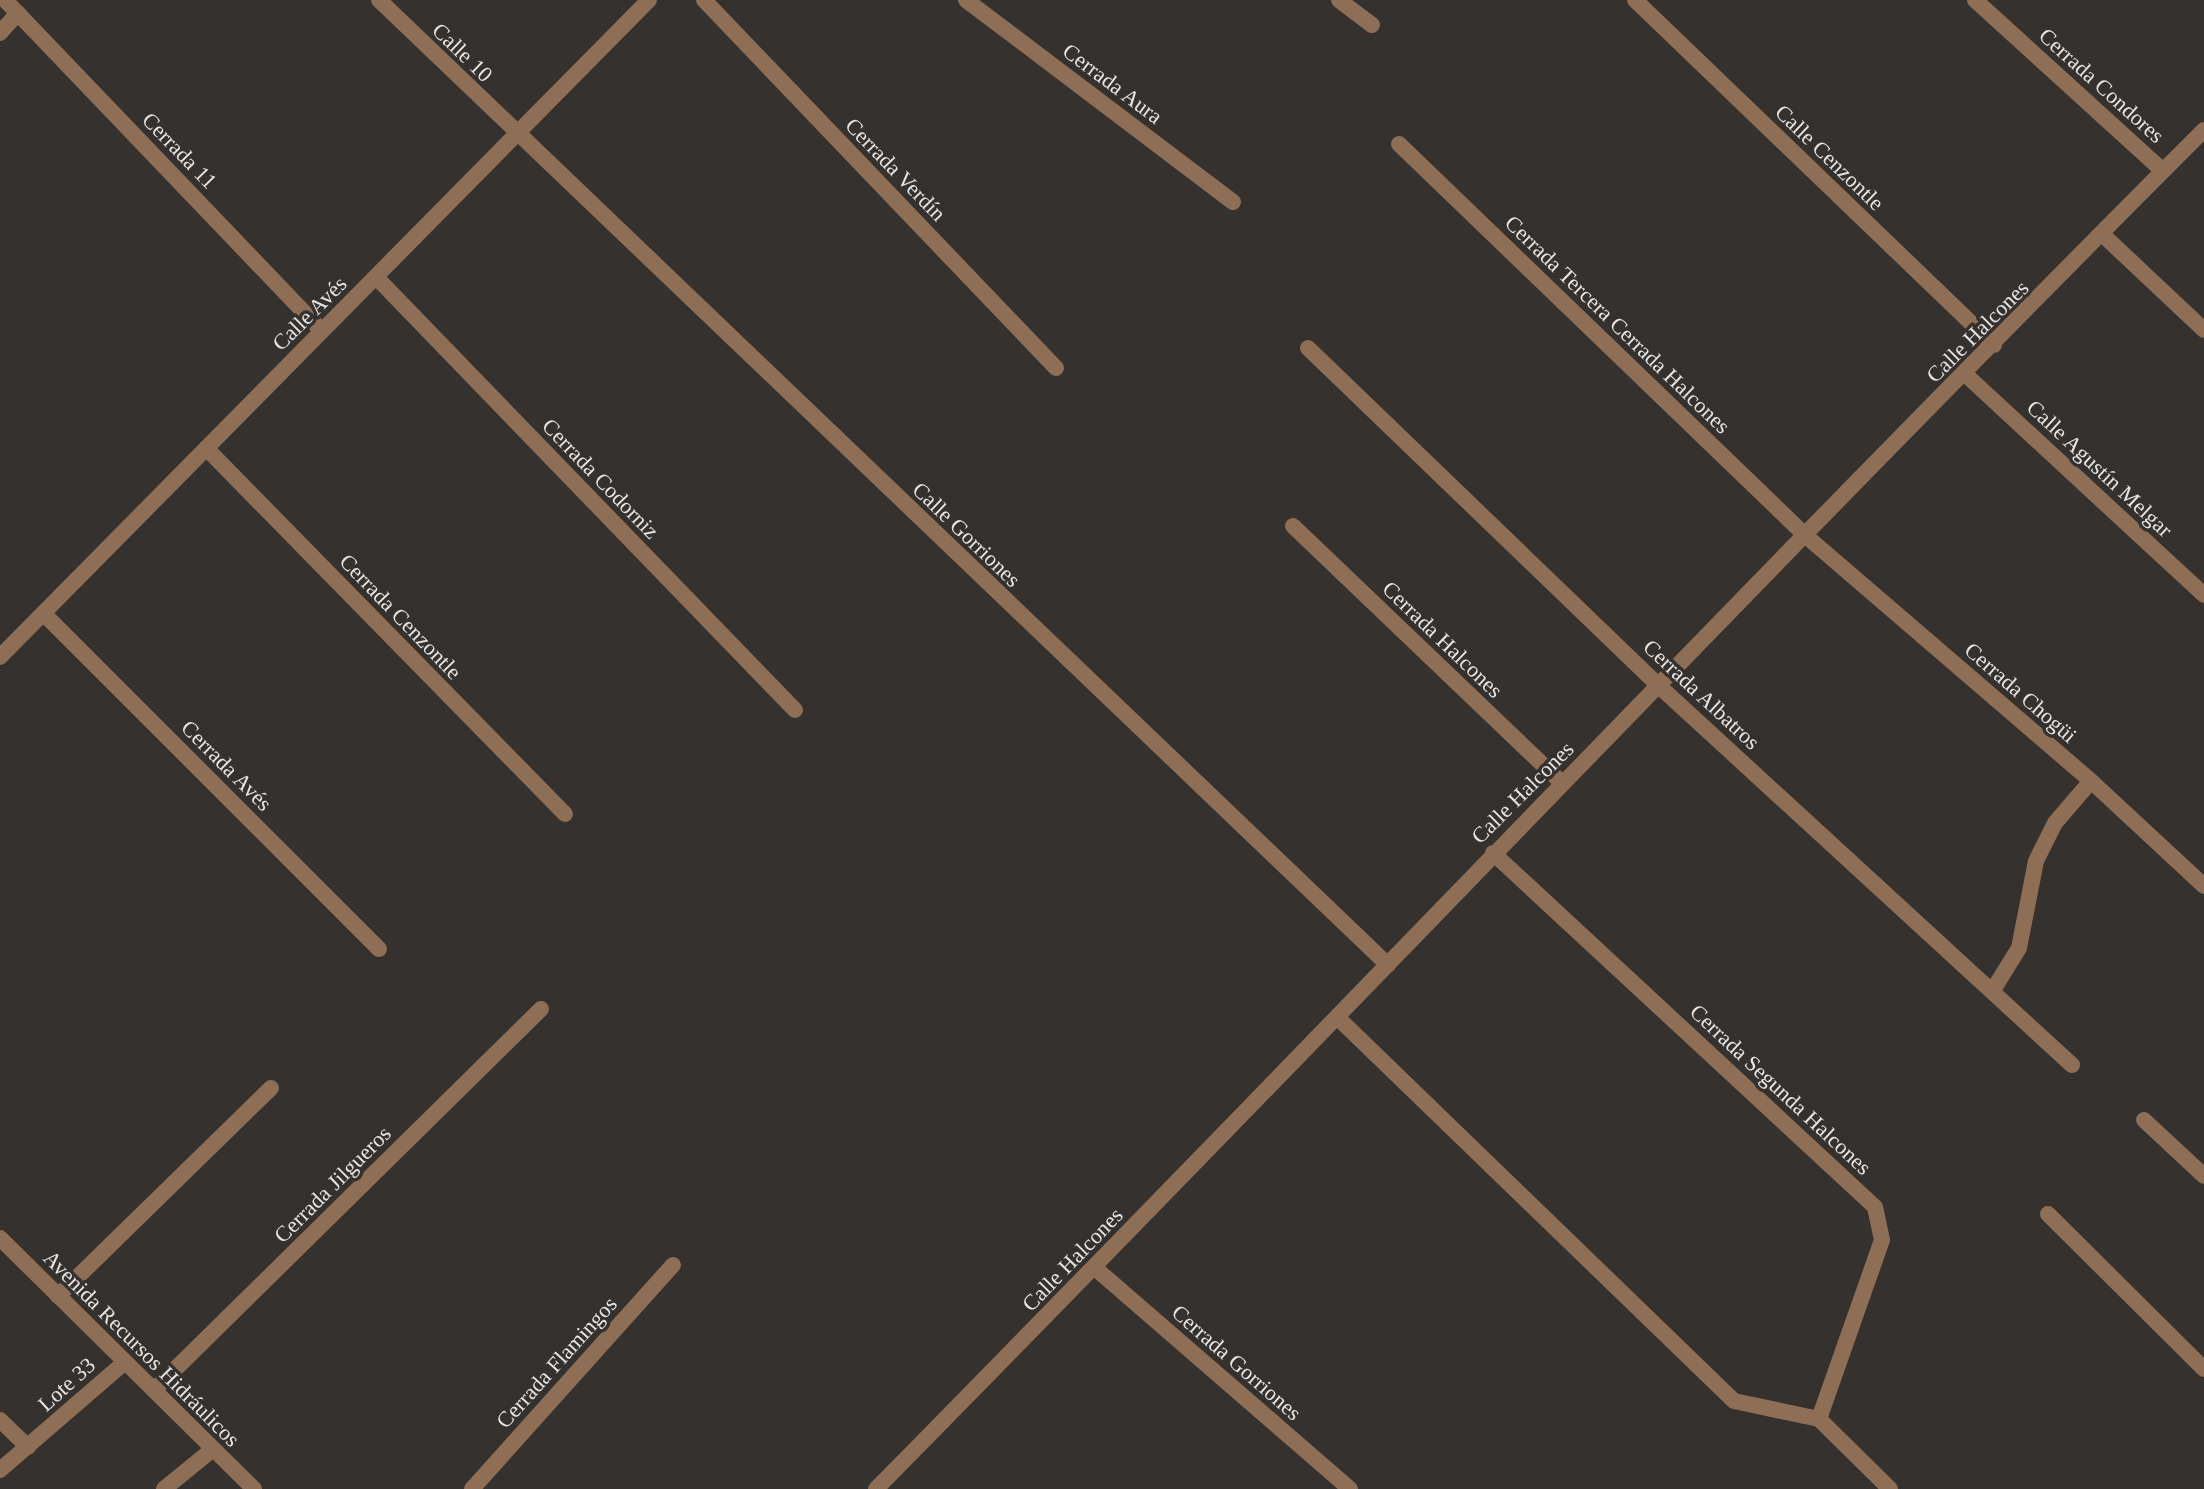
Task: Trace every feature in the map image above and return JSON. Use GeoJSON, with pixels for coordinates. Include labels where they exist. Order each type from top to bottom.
{"type":"FeatureCollection","features":[{"type":"Feature","properties":{"kind":"street","name":"Cerrada 11"},"geometry":{"type":"LineString","coordinates":[[5,0],[322,331]]}},
{"type":"Feature","properties":{"kind":"street","name":"Calle 10"},"geometry":{"type":"LineString","coordinates":[[379,0],[516,134]]}},
{"type":"Feature","properties":{"kind":"street","name":"Calle Avés"},"geometry":{"type":"LineString","coordinates":[[0,657],[649,0]]}},
{"type":"Feature","properties":{"kind":"street","name":"Cerrada Verdín"},"geometry":{"type":"LineString","coordinates":[[704,0],[1056,368]]}},
{"type":"Feature","properties":{"kind":"street","name":"Cerrada Aura"},"geometry":{"type":"LineString","coordinates":[[966,0],[1233,202]]}},
{"type":"Feature","properties":{"kind":"street"},"geometry":{"type":"LineString","coordinates":[[1339,0],[1372,25]]}},
{"type":"Feature","properties":{"kind":"street","name":"Calle Cenzontle"},"geometry":{"type":"LineString","coordinates":[[1635,0],[1994,345]]}},
{"type":"Feature","properties":{"kind":"street","name":"Cerrada Condores"},"geometry":{"type":"LineString","coordinates":[[1975,0],[2163,171]]}},
{"type":"Feature","properties":{"kind":"street"},"geometry":{"type":"LineString","coordinates":[[0,33],[18,13]]}},
{"type":"Feature","properties":{"kind":"street","name":"Calle Halcones"},"geometry":{"type":"LineString","coordinates":[[876,1489],[1095,1268],[1493,853],[2204,130]]}},
{"type":"Feature","properties":{"kind":"street","name":"Calle Gorriones"},"geometry":{"type":"LineString","coordinates":[[516,134],[1388,965]]}},
{"type":"Feature","properties":{"kind":"street","name":"Cerrada Tercera Cerrada Halcones"},"geometry":{"type":"LineString","coordinates":[[1399,144],[1806,536]]}},
{"type":"Feature","properties":{"kind":"street"},"geometry":{"type":"LineString","coordinates":[[2102,234],[2204,330]]}},
{"type":"Feature","properties":{"kind":"street","name":"Cerrada Codorniz"},"geometry":{"type":"LineString","coordinates":[[376,277],[795,710]]}},
{"type":"Feature","properties":{"kind":"street","name":"Cerrada Albatros"},"geometry":{"type":"LineString","coordinates":[[1308,348],[1659,686],[2072,1065]]}},
{"type":"Feature","properties":{"kind":"street","name":"Calle Agustín Melgar"},"geometry":{"type":"LineString","coordinates":[[1965,374],[2204,595]]}},
{"type":"Feature","properties":{"kind":"street","name":"Cerrada Cenzontle"},"geometry":{"type":"LineString","coordinates":[[206,448],[565,814]]}},
{"type":"Feature","properties":{"kind":"street","name":"Cerrada Halcones"},"geometry":{"type":"LineString","coordinates":[[1293,526],[1562,783]]}},
{"type":"Feature","properties":{"kind":"street","name":"Cerrada Chogüi"},"geometry":{"type":"LineString","coordinates":[[1806,536],[2091,781],[2204,886]]}},
{"type":"Feature","properties":{"kind":"street","name":"Cerrada Avés"},"geometry":{"type":"LineString","coordinates":[[43,613],[379,949]]}},
{"type":"Feature","properties":{"kind":"street"},"geometry":{"type":"LineString","coordinates":[[1993,990],[2019,948],[2036,861],[2055,823],[2091,781]]}},
{"type":"Feature","properties":{"kind":"street","name":"Cerrada Segunda Halcones"},"geometry":{"type":"LineString","coordinates":[[1493,853],[1875,1207],[1882,1240],[1819,1419]]}},
{"type":"Feature","properties":{"kind":"street","name":"Cerrada Jilgueros"},"geometry":{"type":"LineString","coordinates":[[154,1390],[541,1009]]}},
{"type":"Feature","properties":{"kind":"street"},"geometry":{"type":"LineString","coordinates":[[1337,1017],[1734,1401],[1819,1419],[1890,1489]]}},
{"type":"Feature","properties":{"kind":"street"},"geometry":{"type":"LineString","coordinates":[[58,1296],[271,1088]]}},
{"type":"Feature","properties":{"kind":"street"},"geometry":{"type":"LineString","coordinates":[[2144,1120],[2204,1176]]}},
{"type":"Feature","properties":{"kind":"street"},"geometry":{"type":"LineString","coordinates":[[2048,1214],[2204,1369]]}},
{"type":"Feature","properties":{"kind":"street","name":"Avenida Recursos Hidráulicos"},"geometry":{"type":"LineString","coordinates":[[0,1238],[254,1489]]}},
{"type":"Feature","properties":{"kind":"street","name":"Cerrada Flamingos"},"geometry":{"type":"LineString","coordinates":[[472,1489],[673,1265]]}},
{"type":"Feature","properties":{"kind":"street","name":"Cerrada Gorriones"},"geometry":{"type":"LineString","coordinates":[[1095,1268],[1350,1489]]}},
{"type":"Feature","properties":{"kind":"street","name":"Lote 33"},"geometry":{"type":"LineString","coordinates":[[0,1470],[125,1362]]}},
{"type":"Feature","properties":{"kind":"street"},"geometry":{"type":"LineString","coordinates":[[0,1420],[28,1447]]}},
{"type":"Feature","properties":{"kind":"street"},"geometry":{"type":"LineString","coordinates":[[164,1489],[213,1449]]}}]}
